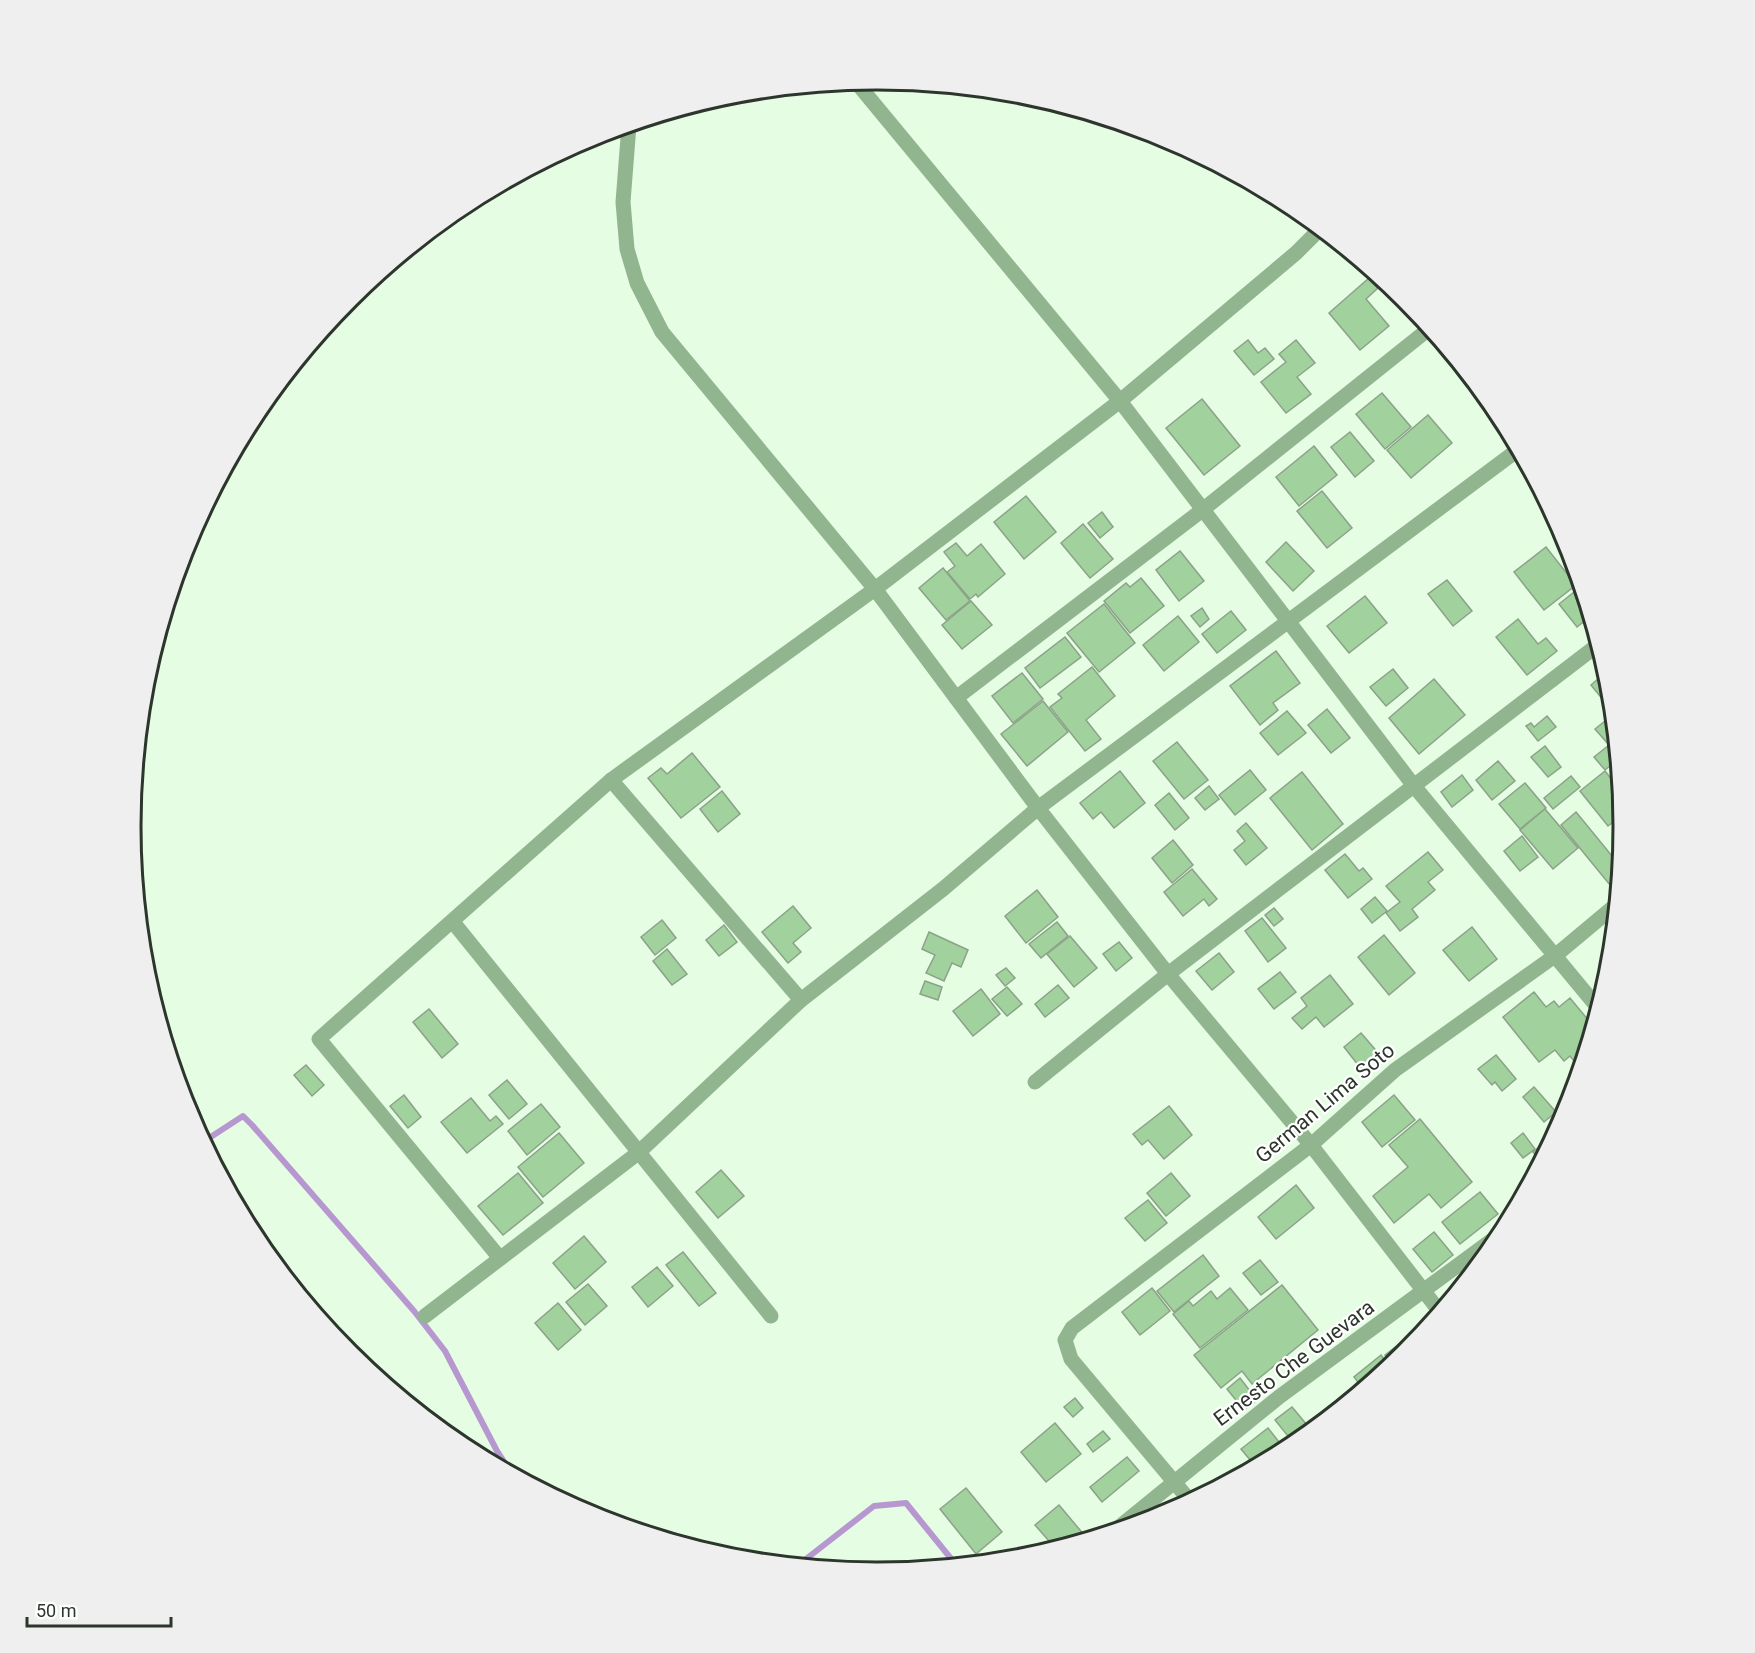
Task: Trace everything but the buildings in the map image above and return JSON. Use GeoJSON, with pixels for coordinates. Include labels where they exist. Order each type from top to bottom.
{"type":"FeatureCollection","features":[{"type":"Feature","properties":{"kind":"street"},"geometry":{"type":"LineString","coordinates":[[863,91],[1120,401],[1414,786],[1593,1001]]}},
{"type":"Feature","properties":{"kind":"street"},"geometry":{"type":"LineString","coordinates":[[628,134],[623,202],[627,249],[637,283],[662,332],[875,589],[1038,808],[1168,974],[1311,1145],[1436,1306]]}},
{"type":"Feature","properties":{"kind":"street"},"geometry":{"type":"LineString","coordinates":[[499,1257],[319,1039],[611,780],[875,589],[1120,401],[1296,253],[1315,234]]}},
{"type":"Feature","properties":{"kind":"street"},"geometry":{"type":"LineString","coordinates":[[956,698],[1202,511],[1424,333]]}},
{"type":"Feature","properties":{"kind":"street"},"geometry":{"type":"LineString","coordinates":[[425,1316],[499,1257],[638,1153],[801,1000],[943,889],[1038,808],[1512,454]]}},
{"type":"Feature","properties":{"kind":"street"},"geometry":{"type":"LineString","coordinates":[[1035,1082],[1168,974],[1592,649]]}},
{"type":"Feature","properties":{"kind":"street"},"geometry":{"type":"LineString","coordinates":[[611,780],[801,1000]]}},
{"type":"Feature","properties":{"kind":"street","name":"German Lima Soto"},"geometry":{"type":"LineString","coordinates":[[1175,1480],[1071,1359],[1065,1340],[1072,1328],[1311,1145],[1395,1070],[1556,955],[1609,911]]}},
{"type":"Feature","properties":{"kind":"street"},"geometry":{"type":"LineString","coordinates":[[453,922],[771,1316]]}},
{"type":"Feature","properties":{"kind":"street","name":"Ernesto Che Guevara"},"geometry":{"type":"LineString","coordinates":[[1130,1518],[1279,1397],[1480,1249]]}},
{"type":"Feature","properties":{"kind":"street"},"geometry":{"type":"LineString","coordinates":[[1175,1480],[1186,1495]]}},
{"type":"Feature","properties":{"kind":"waterway"},"geometry":{"type":"LineString","coordinates":[[210,1137],[243,1116],[252,1125],[414,1311],[445,1351],[503,1460]]}},
{"type":"Feature","properties":{"kind":"waterway"},"geometry":{"type":"LineString","coordinates":[[806,1559],[874,1506],[906,1503],[951,1559]]}}]}
